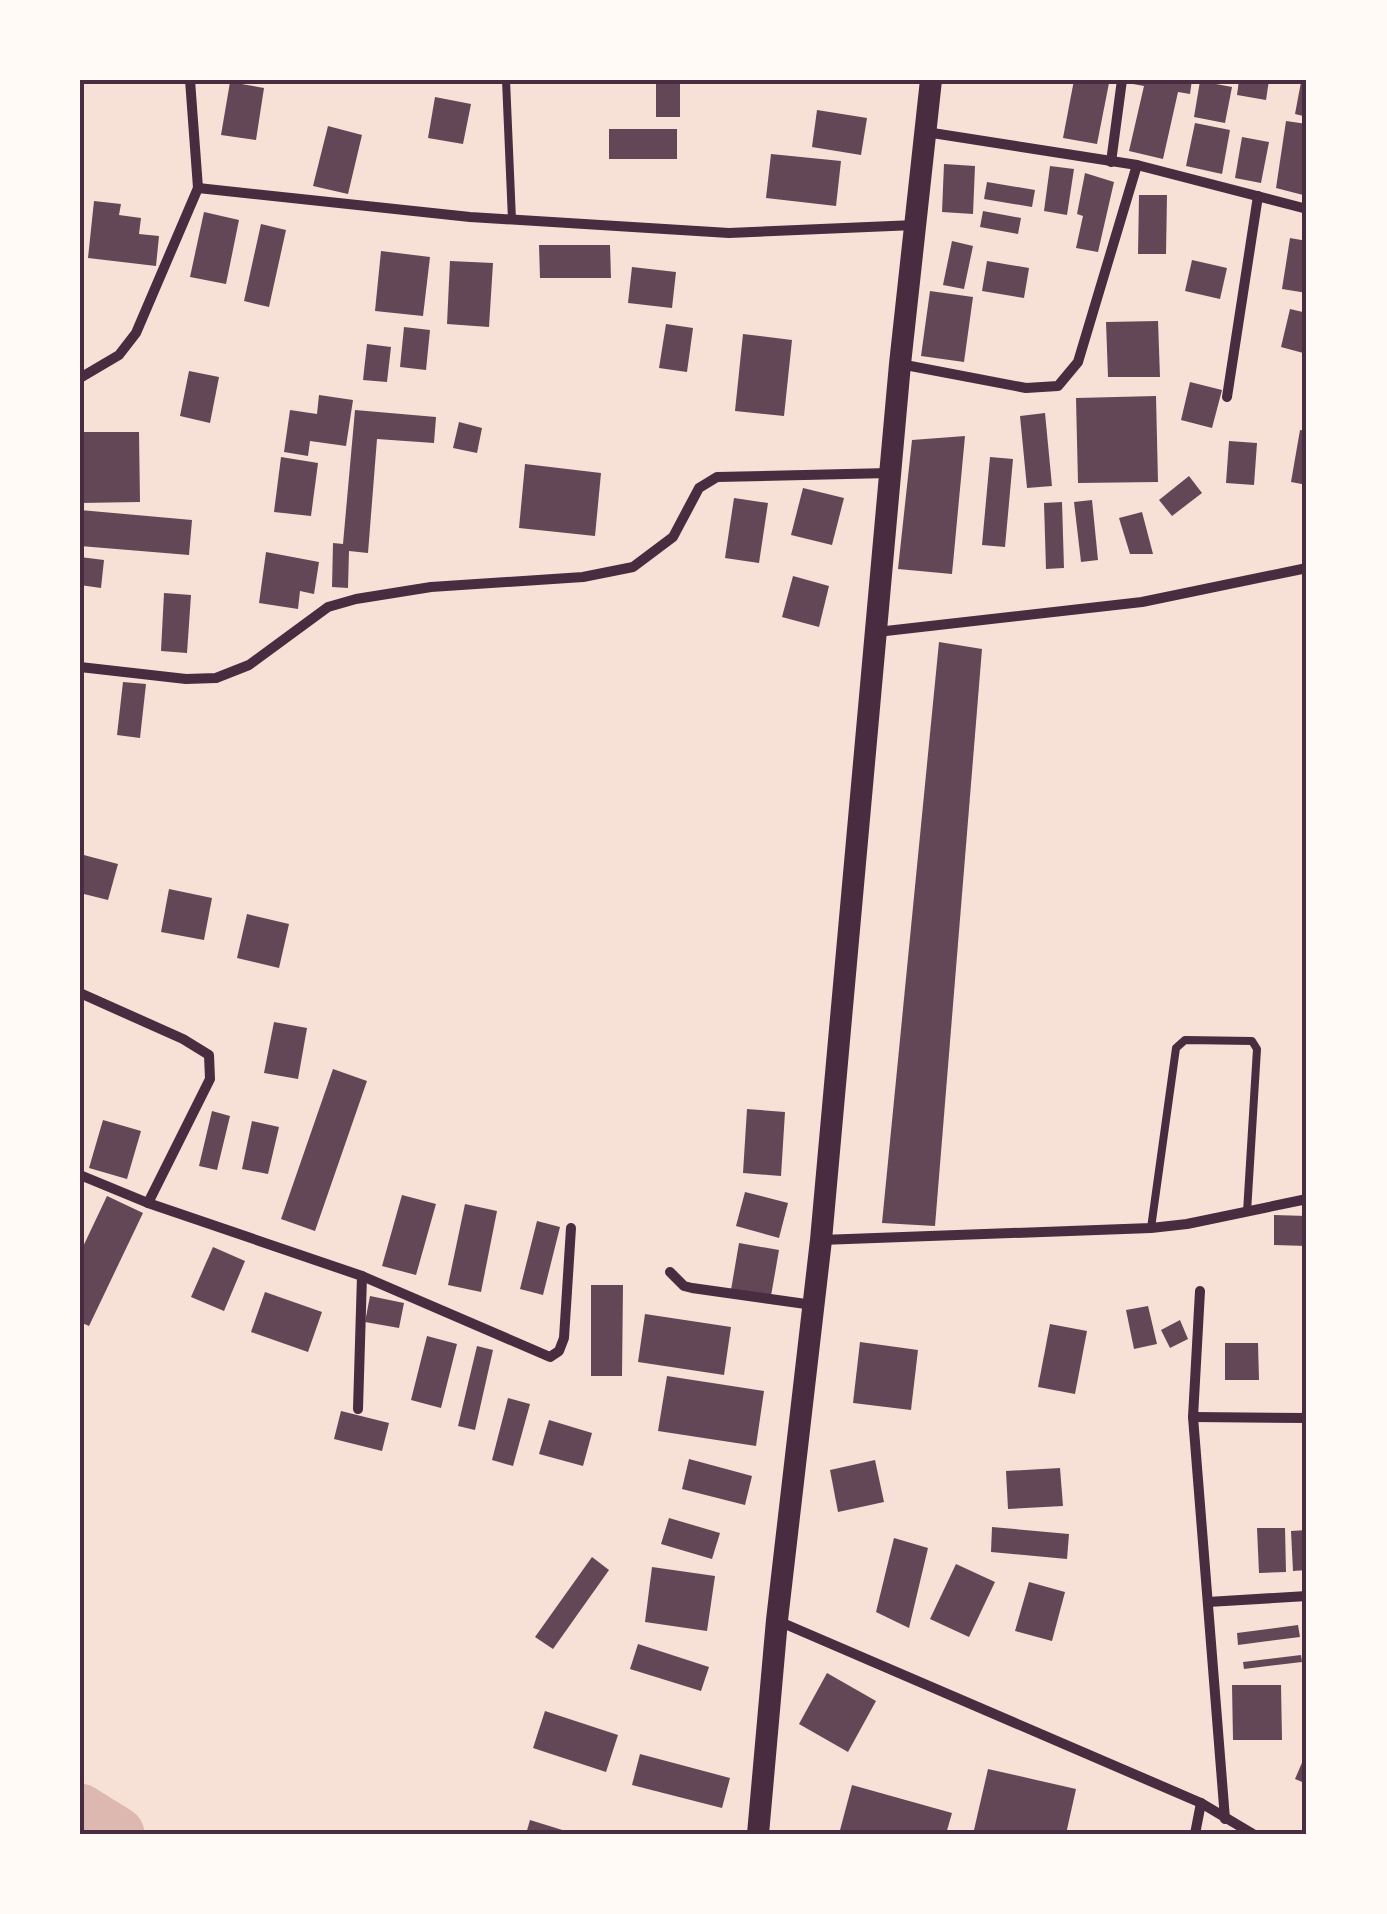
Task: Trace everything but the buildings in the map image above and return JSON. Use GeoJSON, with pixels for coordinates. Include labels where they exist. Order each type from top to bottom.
{"type":"FeatureCollection","features":[{"type":"Feature","properties":{"kind":"main road"},"geometry":{"type":"LineString","coordinates":[[758,1834],[777,1620],[821,1240],[900,364],[932,80]]}},
{"type":"Feature","properties":{"kind":"street"},"geometry":{"type":"LineString","coordinates":[[80,378],[118,356],[136,333],[198,188],[190,80]]}},
{"type":"Feature","properties":{"kind":"street"},"geometry":{"type":"LineString","coordinates":[[1111,162],[1122,80]]}},
{"type":"Feature","properties":{"kind":"street"},"geometry":{"type":"LineString","coordinates":[[925,132],[1137,165],[1307,209]]}},
{"type":"Feature","properties":{"kind":"street"},"geometry":{"type":"LineString","coordinates":[[900,364],[1026,388],[1058,386],[1078,362],[1137,165]]}},
{"type":"Feature","properties":{"kind":"street"},"geometry":{"type":"LineString","coordinates":[[198,188],[512,220],[730,232],[916,224]]}},
{"type":"Feature","properties":{"kind":"street"},"geometry":{"type":"LineString","coordinates":[[1227,396],[1258,196]]}},
{"type":"Feature","properties":{"kind":"street"},"geometry":{"type":"LineString","coordinates":[[80,667],[186,680],[216,678],[249,665],[328,607],[356,599],[431,587],[583,577],[633,566],[673,537],[699,488],[717,477],[890,473]]}},
{"type":"Feature","properties":{"kind":"street"},"geometry":{"type":"LineString","coordinates":[[876,632],[1142,602],[1307,568]]}},
{"type":"Feature","properties":{"kind":"street"},"geometry":{"type":"LineString","coordinates":[[80,994],[183,1038],[209,1055],[210,1078],[148,1203]]}},
{"type":"Feature","properties":{"kind":"street"},"geometry":{"type":"LineString","coordinates":[[80,1175],[148,1203],[362,1276],[550,1358],[559,1351],[564,1338],[571,1228]]}},
{"type":"Feature","properties":{"kind":"street"},"geometry":{"type":"LineString","coordinates":[[821,1240],[1151,1228],[1307,1200]]}},
{"type":"Feature","properties":{"kind":"street"},"geometry":{"type":"LineString","coordinates":[[670,1272],[684,1286],[814,1305]]}},
{"type":"Feature","properties":{"kind":"street"},"geometry":{"type":"LineString","coordinates":[[358,1409],[362,1276]]}},
{"type":"Feature","properties":{"kind":"street"},"geometry":{"type":"LineString","coordinates":[[1200,1292],[1193,1417],[1225,1819]]}},
{"type":"Feature","properties":{"kind":"street"},"geometry":{"type":"LineString","coordinates":[[1193,1417],[1307,1418]]}},
{"type":"Feature","properties":{"kind":"street"},"geometry":{"type":"LineString","coordinates":[[1208,1602],[1307,1596]]}},
{"type":"Feature","properties":{"kind":"street"},"geometry":{"type":"LineString","coordinates":[[777,1620],[1201,1804],[1253,1834]]}},
{"type":"Feature","properties":{"kind":"street"},"geometry":{"type":"LineString","coordinates":[[1194,1834],[1201,1804]]}},
{"type":"Feature","properties":{"kind":"lane"},"geometry":{"type":"LineString","coordinates":[[506,80],[512,220]]}},
{"type":"Feature","properties":{"kind":"lane"},"geometry":{"type":"LineString","coordinates":[[1151,1228],[1176,1048],[1186,1040],[1252,1041],[1256,1050],[1247,1212]]}},
{"type":"Feature","properties":{"kind":"waterway"},"geometry":{"type":"LineString","coordinates":[[80,1811],[117,1834]]}}]}
